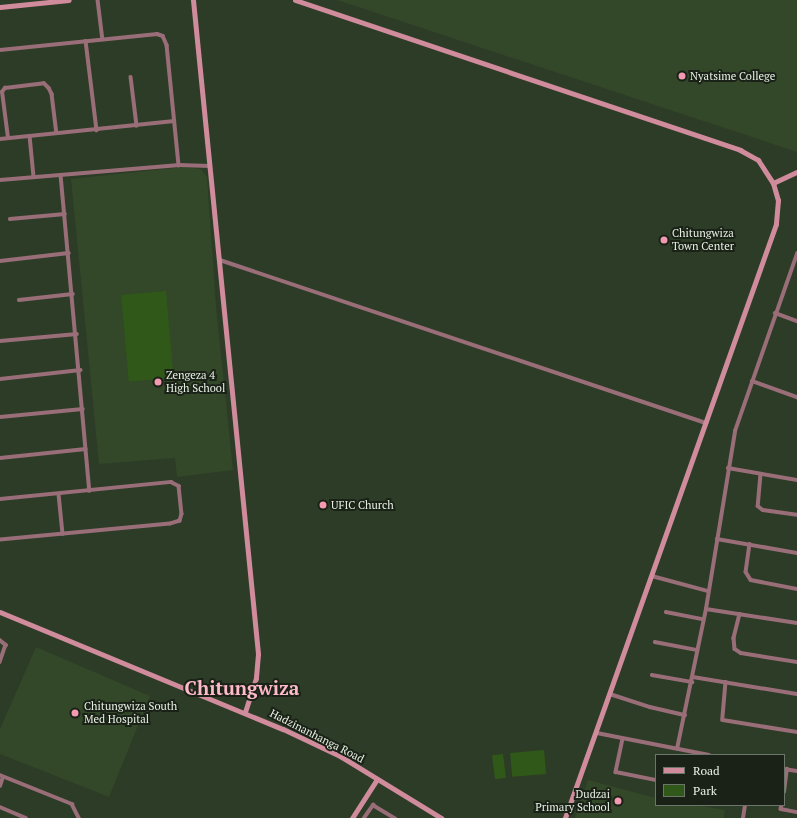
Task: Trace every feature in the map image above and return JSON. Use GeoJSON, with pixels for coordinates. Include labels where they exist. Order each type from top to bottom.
{"type":"FeatureCollection","features":[{"type":"Feature","properties":{"kind":"street"},"geometry":{"type":"LineString","coordinates":[[0,7],[43,1],[69,0]]}},
{"type":"Feature","properties":{"kind":"street"},"geometry":{"type":"LineString","coordinates":[[98,0],[103,39]]}},
{"type":"Feature","properties":{"kind":"street"},"geometry":{"type":"LineString","coordinates":[[193,0],[258,654],[256,678],[245,712]]}},
{"type":"Feature","properties":{"kind":"street"},"geometry":{"type":"LineString","coordinates":[[294,0],[740,150],[758,160],[773,183],[778,200],[776,224],[597,732],[565,818]]}},
{"type":"Feature","properties":{"kind":"street"},"geometry":{"type":"LineString","coordinates":[[0,50],[103,39],[163,36],[167,45],[178,165]]}},
{"type":"Feature","properties":{"kind":"street"},"geometry":{"type":"LineString","coordinates":[[86,41],[97,130]]}},
{"type":"Feature","properties":{"kind":"street"},"geometry":{"type":"LineString","coordinates":[[131,77],[137,126]]}},
{"type":"Feature","properties":{"kind":"street"},"geometry":{"type":"LineString","coordinates":[[8,138],[2,92],[5,88],[44,84],[50,88],[52,94],[57,133]]}},
{"type":"Feature","properties":{"kind":"street"},"geometry":{"type":"LineString","coordinates":[[0,139],[174,121]]}},
{"type":"Feature","properties":{"kind":"street"},"geometry":{"type":"LineString","coordinates":[[30,136],[34,177]]}},
{"type":"Feature","properties":{"kind":"street"},"geometry":{"type":"LineString","coordinates":[[0,180],[178,165],[210,166]]}},
{"type":"Feature","properties":{"kind":"street"},"geometry":{"type":"LineString","coordinates":[[773,183],[797,172]]}},
{"type":"Feature","properties":{"kind":"street"},"geometry":{"type":"LineString","coordinates":[[61,175],[77,334],[90,490]]}},
{"type":"Feature","properties":{"kind":"street"},"geometry":{"type":"LineString","coordinates":[[10,219],[65,214]]}},
{"type":"Feature","properties":{"kind":"street"},"geometry":{"type":"LineString","coordinates":[[0,261],[69,253]]}},
{"type":"Feature","properties":{"kind":"street"},"geometry":{"type":"LineString","coordinates":[[677,749],[706,609],[735,431],[797,254]]}},
{"type":"Feature","properties":{"kind":"street"},"geometry":{"type":"LineString","coordinates":[[220,260],[706,423]]}},
{"type":"Feature","properties":{"kind":"street"},"geometry":{"type":"LineString","coordinates":[[19,300],[73,294]]}},
{"type":"Feature","properties":{"kind":"street"},"geometry":{"type":"LineString","coordinates":[[776,314],[797,321]]}},
{"type":"Feature","properties":{"kind":"street"},"geometry":{"type":"LineString","coordinates":[[0,341],[77,334]]}},
{"type":"Feature","properties":{"kind":"street"},"geometry":{"type":"LineString","coordinates":[[0,379],[80,370]]}},
{"type":"Feature","properties":{"kind":"street"},"geometry":{"type":"LineString","coordinates":[[752,381],[797,397]]}},
{"type":"Feature","properties":{"kind":"street"},"geometry":{"type":"LineString","coordinates":[[0,417],[83,409]]}},
{"type":"Feature","properties":{"kind":"street"},"geometry":{"type":"LineString","coordinates":[[0,458],[86,449]]}},
{"type":"Feature","properties":{"kind":"street"},"geometry":{"type":"LineString","coordinates":[[728,468],[797,480]]}},
{"type":"Feature","properties":{"kind":"street"},"geometry":{"type":"LineString","coordinates":[[761,474],[758,506],[763,510],[797,515]]}},
{"type":"Feature","properties":{"kind":"street"},"geometry":{"type":"LineString","coordinates":[[0,499],[174,482],[179,486],[181,520],[170,524],[0,540]]}},
{"type":"Feature","properties":{"kind":"street"},"geometry":{"type":"LineString","coordinates":[[59,494],[63,534]]}},
{"type":"Feature","properties":{"kind":"street"},"geometry":{"type":"LineString","coordinates":[[717,539],[797,553]]}},
{"type":"Feature","properties":{"kind":"street"},"geometry":{"type":"LineString","coordinates":[[750,544],[746,572],[751,580],[797,589]]}},
{"type":"Feature","properties":{"kind":"street"},"geometry":{"type":"LineString","coordinates":[[652,576],[708,591]]}},
{"type":"Feature","properties":{"kind":"street"},"geometry":{"type":"LineString","coordinates":[[706,609],[797,623]]}},
{"type":"Feature","properties":{"kind":"street","name":"Hadzinanhanga Road"},"geometry":{"type":"LineString","coordinates":[[0,612],[245,712],[340,756],[441,818]]}},
{"type":"Feature","properties":{"kind":"street"},"geometry":{"type":"LineString","coordinates":[[666,612],[703,619]]}},
{"type":"Feature","properties":{"kind":"street"},"geometry":{"type":"LineString","coordinates":[[740,614],[734,638],[735,649],[741,652],[797,662]]}},
{"type":"Feature","properties":{"kind":"street"},"geometry":{"type":"LineString","coordinates":[[0,640],[6,645],[0,662]]}},
{"type":"Feature","properties":{"kind":"street"},"geometry":{"type":"LineString","coordinates":[[655,642],[697,650]]}},
{"type":"Feature","properties":{"kind":"street"},"geometry":{"type":"LineString","coordinates":[[652,676],[692,682]]}},
{"type":"Feature","properties":{"kind":"street"},"geometry":{"type":"LineString","coordinates":[[692,677],[797,694]]}},
{"type":"Feature","properties":{"kind":"street"},"geometry":{"type":"LineString","coordinates":[[726,682],[723,720],[797,732]]}},
{"type":"Feature","properties":{"kind":"street"},"geometry":{"type":"LineString","coordinates":[[610,694],[650,707],[685,715]]}},
{"type":"Feature","properties":{"kind":"street"},"geometry":{"type":"LineString","coordinates":[[597,732],[623,739],[704,754]]}},
{"type":"Feature","properties":{"kind":"street"},"geometry":{"type":"LineString","coordinates":[[623,739],[616,772],[655,780]]}},
{"type":"Feature","properties":{"kind":"street"},"geometry":{"type":"LineString","coordinates":[[785,780],[786,769],[797,771]]}},
{"type":"Feature","properties":{"kind":"street"},"geometry":{"type":"LineString","coordinates":[[0,786],[2,776],[72,804],[79,818]]}},
{"type":"Feature","properties":{"kind":"street"},"geometry":{"type":"LineString","coordinates":[[352,818],[377,779]]}},
{"type":"Feature","properties":{"kind":"street"},"geometry":{"type":"LineString","coordinates":[[364,818],[372,805],[395,818]]}},
{"type":"Feature","properties":{"kind":"street"},"geometry":{"type":"LineString","coordinates":[[743,818],[745,806]]}},
{"type":"Feature","properties":{"kind":"street"},"geometry":{"type":"LineString","coordinates":[[782,806],[781,809],[797,812]]}},
{"type":"Feature","properties":{"kind":"street"},"geometry":{"type":"LineString","coordinates":[[0,807],[26,818]]}},
{"type":"Feature","properties":{"kind":"shaded area","name":"Nyatsime College"},"geometry":{"type":"Polygon","coordinates":[[[337,0],[797,0],[797,152],[337,0]]]}},
{"type":"Feature","properties":{"kind":"shaded area","name":"Zengeza 4 High School"},"geometry":{"type":"Polygon","coordinates":[[[184,167],[201,169],[207,177],[216,306],[233,470],[177,477],[175,458],[99,464],[71,179],[184,167]]]}},
{"type":"Feature","properties":{"kind":"shaded area","name":"Chitungwiza South Med Hospital"},"geometry":{"type":"Polygon","coordinates":[[[36,647],[150,696],[109,797],[0,754],[0,729],[36,647]]]}},
{"type":"Feature","properties":{"kind":"shaded area","name":"Dudzai Primary School"},"geometry":{"type":"Polygon","coordinates":[[[588,780],[655,798],[655,806],[702,806],[725,810],[724,818],[575,818],[588,780]]]}},
{"type":"Feature","properties":{"kind":"green space"},"geometry":{"type":"Polygon","coordinates":[[[166,291],[174,378],[129,382],[121,295],[166,291]]]}},
{"type":"Feature","properties":{"kind":"green space"},"geometry":{"type":"Polygon","coordinates":[[[544,750],[546,774],[512,777],[510,753],[544,750]]]}},
{"type":"Feature","properties":{"kind":"green space"},"geometry":{"type":"Polygon","coordinates":[[[503,754],[506,778],[495,779],[492,755],[503,754]]]}},
{"type":"Feature","properties":{"kind":"place","name":"Nyatsime College"},"geometry":{"type":"Point","coordinates":[682,76]}},
{"type":"Feature","properties":{"kind":"place","name":"Chitungwiza Town Center"},"geometry":{"type":"Point","coordinates":[664,240]}},
{"type":"Feature","properties":{"kind":"place","name":"Zengeza 4 High School"},"geometry":{"type":"Point","coordinates":[158,382]}},
{"type":"Feature","properties":{"kind":"place","name":"UFIC Church"},"geometry":{"type":"Point","coordinates":[323,505]}},
{"type":"Feature","properties":{"kind":"place","name":"Chitungwiza South Med Hospital"},"geometry":{"type":"Point","coordinates":[75,713]}},
{"type":"Feature","properties":{"kind":"place","name":"Dudzai Primary School"},"geometry":{"type":"Point","coordinates":[618,801]}},
{"type":"Feature","properties":{"kind":"district","name":"Chitungwiza"},"geometry":{"type":"Point","coordinates":[242,688]}}]}
